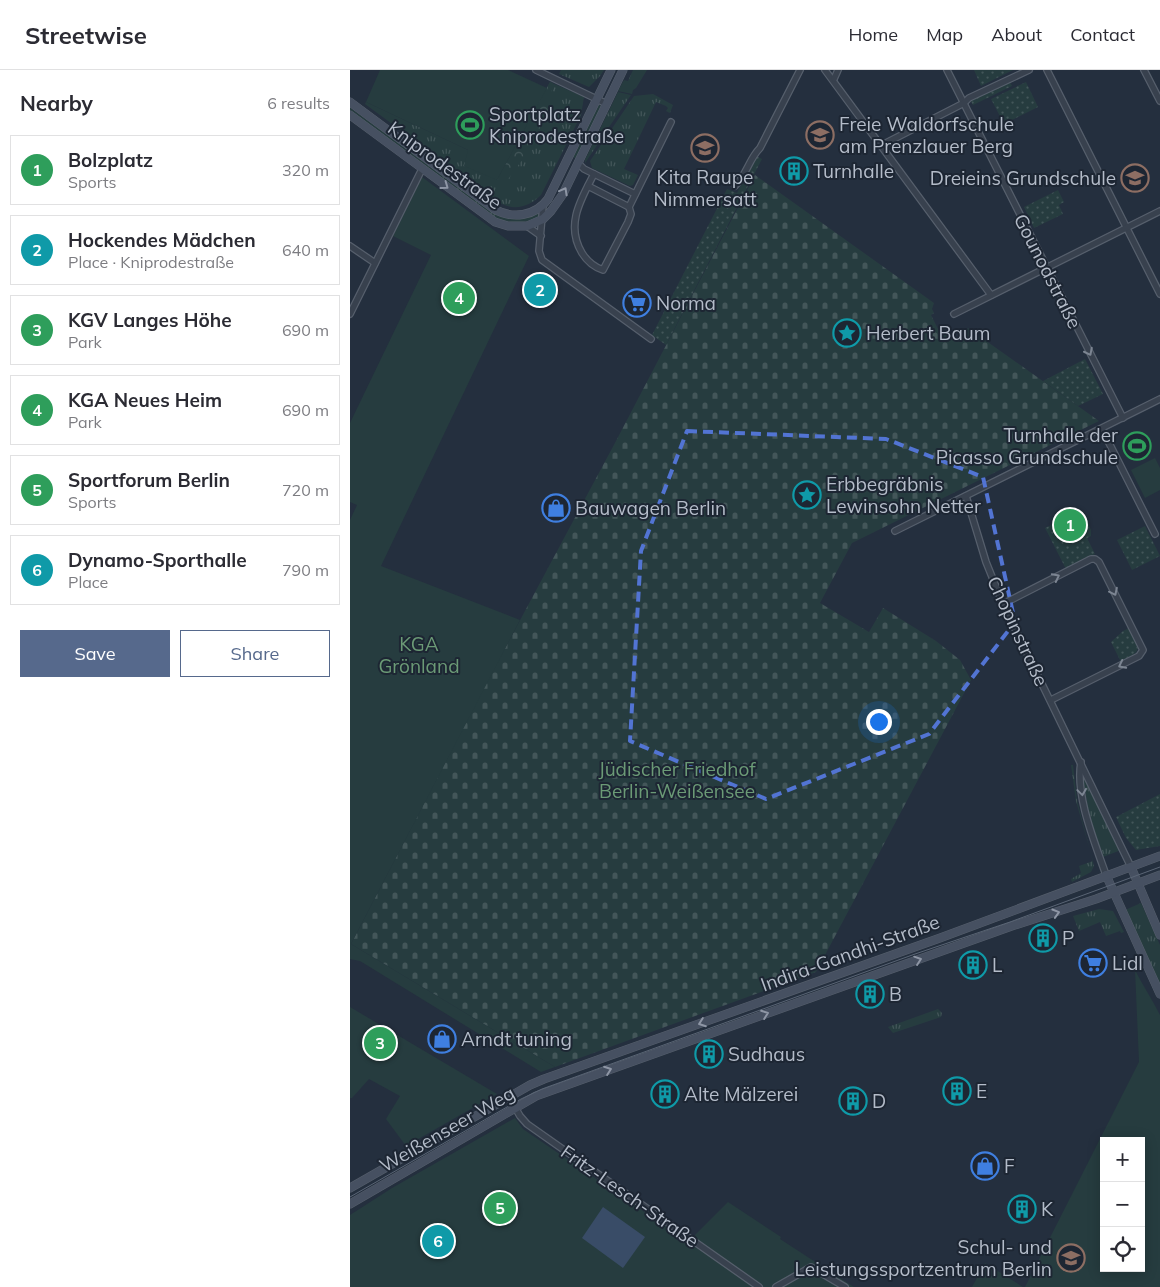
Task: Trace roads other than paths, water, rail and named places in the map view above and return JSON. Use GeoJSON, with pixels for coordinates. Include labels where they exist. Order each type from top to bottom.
{"type":"FeatureCollection","features":[{"type":"Feature","properties":{"kind":"main road"},"geometry":{"type":"LineString","coordinates":[[543,205],[557,182],[611,70]]}},
{"type":"Feature","properties":{"kind":"main road"},"geometry":{"type":"LineString","coordinates":[[543,219],[564,194],[623,70]]}},
{"type":"Feature","properties":{"kind":"main road","name":"Kniprodestraße"},"geometry":{"type":"LineString","coordinates":[[350,102],[494,209],[504,214],[525,214],[543,205]]}},
{"type":"Feature","properties":{"kind":"main road","name":"Kniprodestraße"},"geometry":{"type":"LineString","coordinates":[[350,115],[495,222],[508,226],[527,226],[543,219]]}},
{"type":"Feature","properties":{"kind":"main road","name":"Indira-Gandhi-Straße"},"geometry":{"type":"LineString","coordinates":[[549,1077],[1007,913],[1160,856]]}},
{"type":"Feature","properties":{"kind":"main road"},"geometry":{"type":"LineString","coordinates":[[1131,867],[1160,935]]}},
{"type":"Feature","properties":{"kind":"main road"},"geometry":{"type":"LineString","coordinates":[[1106,875],[1160,994]]}},
{"type":"Feature","properties":{"kind":"main road","name":"Indira-Gandhi-Straße"},"geometry":{"type":"LineString","coordinates":[[562,1086],[1012,926],[1114,893],[1160,875]]}},
{"type":"Feature","properties":{"kind":"main road"},"geometry":{"type":"LineString","coordinates":[[1007,913],[1012,926]]}},
{"type":"Feature","properties":{"kind":"main road","name":"Weißenseer Weg"},"geometry":{"type":"LineString","coordinates":[[350,1188],[530,1085],[549,1077]]}},
{"type":"Feature","properties":{"kind":"main road","name":"Weißenseer Weg"},"geometry":{"type":"LineString","coordinates":[[350,1204],[536,1096],[562,1086]]}},
{"type":"Feature","properties":{"kind":"main road"},"geometry":{"type":"LineString","coordinates":[[427,1143],[434,1155]]}},
{"type":"Feature","properties":{"kind":"street"},"geometry":{"type":"LineString","coordinates":[[536,70],[607,104]]}},
{"type":"Feature","properties":{"kind":"street"},"geometry":{"type":"LineString","coordinates":[[735,186],[743,177],[760,148],[800,70]]}},
{"type":"Feature","properties":{"kind":"street"},"geometry":{"type":"LineString","coordinates":[[825,70],[834,79],[991,295]]}},
{"type":"Feature","properties":{"kind":"street"},"geometry":{"type":"LineString","coordinates":[[834,79],[838,70]]}},
{"type":"Feature","properties":{"kind":"street","name":"Gounodstraße"},"geometry":{"type":"LineString","coordinates":[[948,70],[1123,418]]}},
{"type":"Feature","properties":{"kind":"street"},"geometry":{"type":"LineString","coordinates":[[882,145],[964,103],[969,98],[1030,70]]}},
{"type":"Feature","properties":{"kind":"street"},"geometry":{"type":"LineString","coordinates":[[1047,70],[1160,294]]}},
{"type":"Feature","properties":{"kind":"street"},"geometry":{"type":"LineString","coordinates":[[1144,70],[1160,102]]}},
{"type":"Feature","properties":{"kind":"street"},"geometry":{"type":"LineString","coordinates":[[629,207],[671,122]]}},
{"type":"Feature","properties":{"kind":"street"},"geometry":{"type":"LineString","coordinates":[[578,164],[584,169],[635,194]]}},
{"type":"Feature","properties":{"kind":"street"},"geometry":{"type":"LineString","coordinates":[[350,314],[422,169]]}},
{"type":"Feature","properties":{"kind":"street"},"geometry":{"type":"LineString","coordinates":[[588,186],[629,207],[632,214],[603,270],[592,264],[583,255],[575,239],[576,214],[588,186],[594,174]]}},
{"type":"Feature","properties":{"kind":"street"},"geometry":{"type":"LineString","coordinates":[[543,205],[540,251],[542,260],[651,339]]}},
{"type":"Feature","properties":{"kind":"street"},"geometry":{"type":"LineString","coordinates":[[954,314],[1160,211]]}},
{"type":"Feature","properties":{"kind":"street"},"geometry":{"type":"LineString","coordinates":[[527,226],[541,236]]}},
{"type":"Feature","properties":{"kind":"street"},"geometry":{"type":"LineString","coordinates":[[350,246],[374,263]]}},
{"type":"Feature","properties":{"kind":"street"},"geometry":{"type":"LineString","coordinates":[[895,531],[1160,399]]}},
{"type":"Feature","properties":{"kind":"street"},"geometry":{"type":"LineString","coordinates":[[1102,429],[1155,534]]}},
{"type":"Feature","properties":{"kind":"street","name":"Chopinstraße"},"geometry":{"type":"LineString","coordinates":[[966,496],[986,562],[1003,604],[1131,867]]}},
{"type":"Feature","properties":{"kind":"street"},"geometry":{"type":"LineString","coordinates":[[1003,604],[1092,559],[1099,562],[1142,653],[1051,700]]}},
{"type":"Feature","properties":{"kind":"street","name":"Chopinstraße"},"geometry":{"type":"LineString","coordinates":[[1081,762],[1079,771],[1085,808],[1106,875]]}},
{"type":"Feature","properties":{"kind":"street","name":"Fritz-Lesch-Straße"},"geometry":{"type":"LineString","coordinates":[[509,1097],[528,1124],[759,1287]]}},
{"type":"Feature","properties":{"kind":"street"},"geometry":{"type":"LineString","coordinates":[[776,1287],[811,1266],[844,1287]]}},
{"type":"Feature","properties":{"kind":"water"},"geometry":{"type":"Polygon","coordinates":[[[603,1207],[645,1237],[623,1268],[582,1238],[603,1207]]]}},
{"type":"Feature","properties":{"kind":"tram line"},"geometry":{"type":"LineString","coordinates":[[350,1197],[521,1099],[542,1089],[1160,867]]}},
{"type":"Feature","properties":{"kind":"place","name":"Sportplatz Kniprodestraße"},"geometry":{"type":"Point","coordinates":[470,125]}},
{"type":"Feature","properties":{"kind":"place","name":"Freie Waldorfschule am Prenzlauer Berg"},"geometry":{"type":"Point","coordinates":[820,135]}},
{"type":"Feature","properties":{"kind":"place","name":"Kita Raupe Nimmersatt"},"geometry":{"type":"Point","coordinates":[705,148]}},
{"type":"Feature","properties":{"kind":"place","name":"Turnhalle"},"geometry":{"type":"Point","coordinates":[794,171]}},
{"type":"Feature","properties":{"kind":"place","name":"Dreieins Grundschule"},"geometry":{"type":"Point","coordinates":[1135,178]}},
{"type":"Feature","properties":{"kind":"place","name":"Hockendes Mädchen"},"geometry":{"type":"Point","coordinates":[540,290]}},
{"type":"Feature","properties":{"kind":"place","name":"KGA Neues Heim"},"geometry":{"type":"Point","coordinates":[459,298]}},
{"type":"Feature","properties":{"kind":"place","name":"Norma"},"geometry":{"type":"Point","coordinates":[637,303]}},
{"type":"Feature","properties":{"kind":"place","name":"Herbert Baum"},"geometry":{"type":"Point","coordinates":[847,333]}},
{"type":"Feature","properties":{"kind":"place","name":"Turnhalle der Picasso Grundschule"},"geometry":{"type":"Point","coordinates":[1137,446]}},
{"type":"Feature","properties":{"kind":"place","name":"Erbbegräbnis Lewinsohn Netter"},"geometry":{"type":"Point","coordinates":[807,495]}},
{"type":"Feature","properties":{"kind":"place","name":"Bauwagen Berlin"},"geometry":{"type":"Point","coordinates":[556,508]}},
{"type":"Feature","properties":{"kind":"place","name":"Bolzplatz"},"geometry":{"type":"Point","coordinates":[1070,525]}},
{"type":"Feature","properties":{"kind":"place","name":"P"},"geometry":{"type":"Point","coordinates":[1043,938]}},
{"type":"Feature","properties":{"kind":"place","name":"Lidl"},"geometry":{"type":"Point","coordinates":[1093,963]}},
{"type":"Feature","properties":{"kind":"place","name":"L"},"geometry":{"type":"Point","coordinates":[973,965]}},
{"type":"Feature","properties":{"kind":"place","name":"B"},"geometry":{"type":"Point","coordinates":[870,994]}},
{"type":"Feature","properties":{"kind":"place","name":"Arndt tuning"},"geometry":{"type":"Point","coordinates":[442,1039]}},
{"type":"Feature","properties":{"kind":"place","name":"KGV Langes Höhe"},"geometry":{"type":"Point","coordinates":[380,1043]}},
{"type":"Feature","properties":{"kind":"place","name":"Sudhaus"},"geometry":{"type":"Point","coordinates":[709,1054]}},
{"type":"Feature","properties":{"kind":"place","name":"E"},"geometry":{"type":"Point","coordinates":[957,1091]}},
{"type":"Feature","properties":{"kind":"place","name":"Alte Mälzerei"},"geometry":{"type":"Point","coordinates":[665,1094]}},
{"type":"Feature","properties":{"kind":"place","name":"D"},"geometry":{"type":"Point","coordinates":[853,1101]}},
{"type":"Feature","properties":{"kind":"place","name":"F"},"geometry":{"type":"Point","coordinates":[985,1166]}},
{"type":"Feature","properties":{"kind":"place","name":"Sportforum Berlin"},"geometry":{"type":"Point","coordinates":[500,1208]}},
{"type":"Feature","properties":{"kind":"place","name":"K"},"geometry":{"type":"Point","coordinates":[1022,1209]}},
{"type":"Feature","properties":{"kind":"place","name":"Dynamo-Sporthalle"},"geometry":{"type":"Point","coordinates":[438,1241]}},
{"type":"Feature","properties":{"kind":"place","name":"Schul- und Leistungssportzentrum Berlin"},"geometry":{"type":"Point","coordinates":[1071,1258]}},
{"type":"Feature","properties":{"kind":"park label","name":"KGA Grönland"},"geometry":{"type":"Point","coordinates":[419,655]}},
{"type":"Feature","properties":{"kind":"park label","name":"Jüdischer Friedhof Berlin-Weißensee"},"geometry":{"type":"Point","coordinates":[677,780]}}]}
